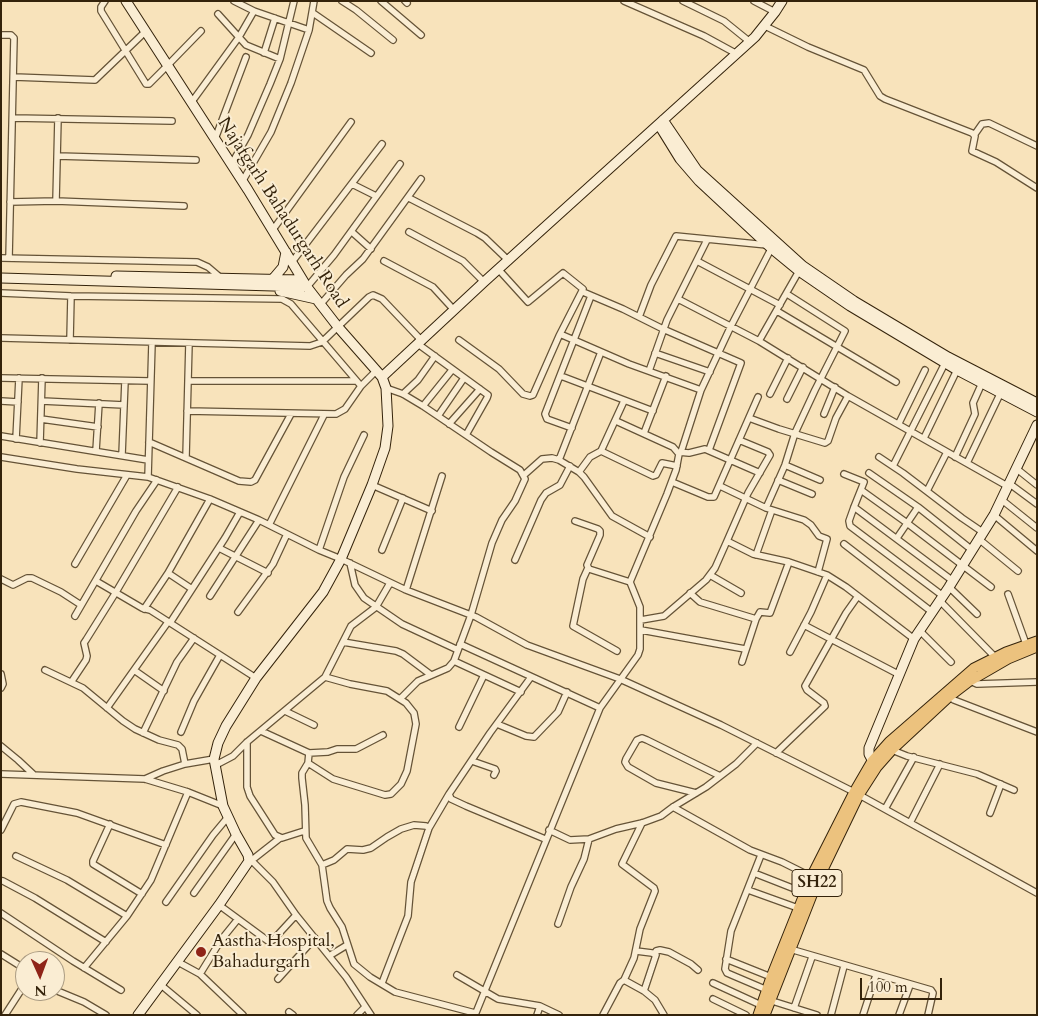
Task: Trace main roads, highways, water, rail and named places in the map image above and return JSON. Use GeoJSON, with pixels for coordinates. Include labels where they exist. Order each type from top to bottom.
{"type":"FeatureCollection","features":[{"type":"Feature","properties":{"kind":"main road","name":"SH22"},"geometry":{"type":"LineString","coordinates":[[875,764],[892,750],[974,668],[995,657],[1037,641]]}},
{"type":"Feature","properties":{"kind":"main road","name":"SH22"},"geometry":{"type":"LineString","coordinates":[[766,1003],[771,977],[787,948],[798,908],[805,892],[814,878],[856,794],[889,742],[946,695],[1008,659],[1037,647]]}},
{"type":"Feature","properties":{"kind":"main road","name":"SH22"},"geometry":{"type":"LineString","coordinates":[[758,1015],[766,1003],[814,878]]}},
{"type":"Feature","properties":{"kind":"place","name":"Aastha Hospital, Bahadurgarh"},"geometry":{"type":"Point","coordinates":[201,952]}}]}
